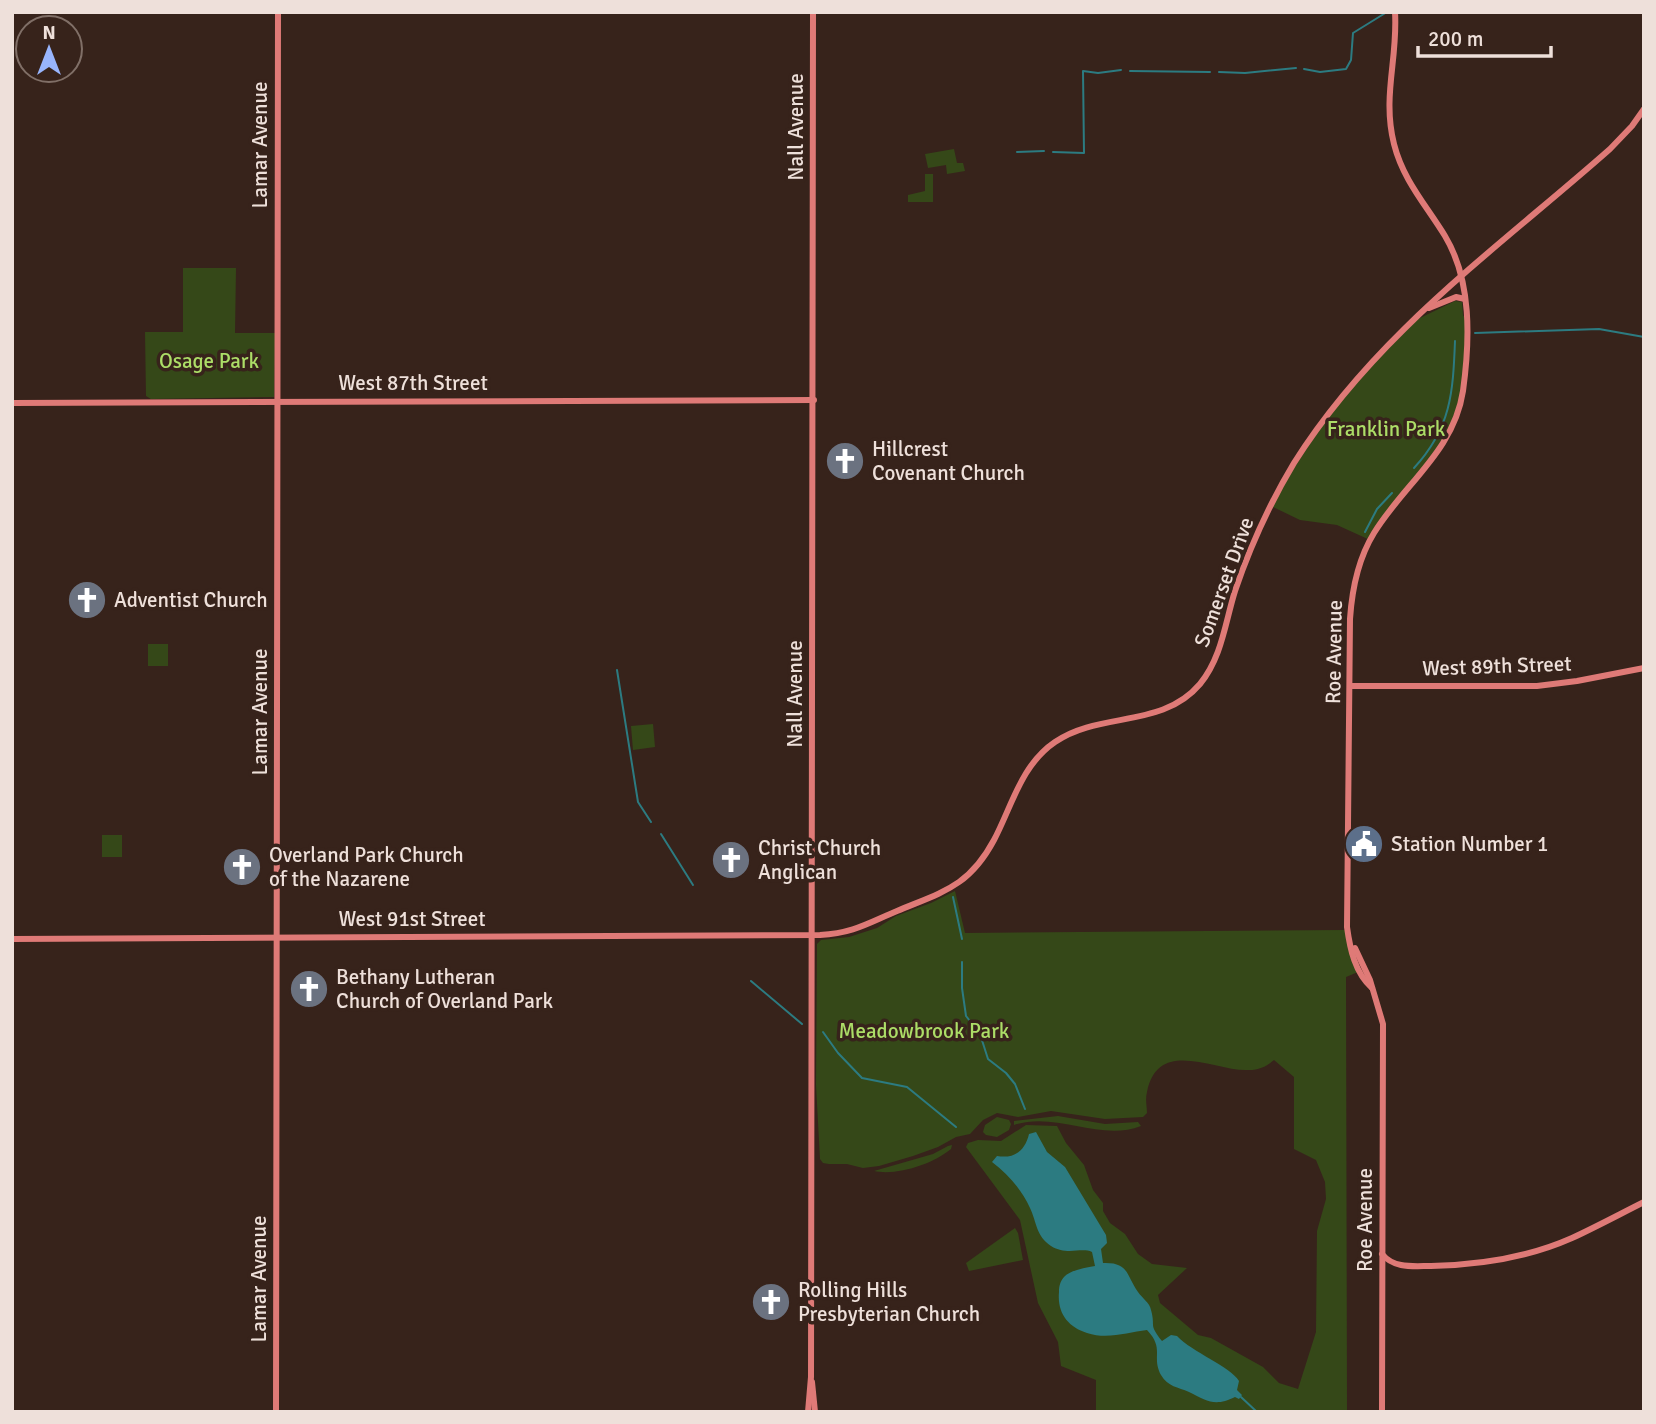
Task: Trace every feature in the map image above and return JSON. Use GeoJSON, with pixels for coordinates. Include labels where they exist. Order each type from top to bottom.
{"type":"FeatureCollection","features":[{"type":"Feature","properties":{"kind":"street","name":"Lamar Avenue"},"geometry":{"type":"LineString","coordinates":[[276,1412],[278,12]]}},
{"type":"Feature","properties":{"kind":"street","name":"Nall Avenue"},"geometry":{"type":"LineString","coordinates":[[808,1412],[811,1377],[813,12]]}},
{"type":"Feature","properties":{"kind":"street","name":"Roe Avenue"},"geometry":{"type":"LineString","coordinates":[[1382,1412],[1383,1031],[1381,1013],[1356,952],[1349,923],[1351,605],[1358,569],[1375,530],[1433,459],[1456,416],[1466,355],[1465,299],[1456,257],[1404,173],[1394,141],[1388,103],[1395,47],[1395,12]]}},
{"type":"Feature","properties":{"kind":"street","name":"Somerset Drive"},"geometry":{"type":"LineString","coordinates":[[812,936],[842,933],[864,927],[899,910],[945,893],[967,877],[987,852],[1024,776],[1049,746],[1082,729],[1163,711],[1194,690],[1216,659],[1247,558],[1271,506],[1294,464],[1349,387],[1421,312],[1610,149],[1644,109]]}},
{"type":"Feature","properties":{"kind":"street"},"geometry":{"type":"LineString","coordinates":[[1421,312],[1456,297],[1465,299]]}},
{"type":"Feature","properties":{"kind":"street","name":"West 87th Street"},"geometry":{"type":"LineString","coordinates":[[12,403],[814,400]]}},
{"type":"Feature","properties":{"kind":"street","name":"West 89th Street"},"geometry":{"type":"LineString","coordinates":[[1350,686],[1537,686],[1644,668]]}},
{"type":"Feature","properties":{"kind":"street","name":"West 91st Street"},"geometry":{"type":"LineString","coordinates":[[12,939],[812,936]]}},
{"type":"Feature","properties":{"kind":"street"},"geometry":{"type":"LineString","coordinates":[[1382,1278],[1402,1266],[1464,1265],[1522,1256],[1572,1238],[1644,1202]]}},
{"type":"Feature","properties":{"kind":"street"},"geometry":{"type":"LineString","coordinates":[[1382,1254],[1402,1266]]}},
{"type":"Feature","properties":{"kind":"street","name":"Nall Avenue"},"geometry":{"type":"LineString","coordinates":[[811,1377],[816,1412]]}},
{"type":"Feature","properties":{"kind":"green space"},"geometry":{"type":"Polygon","coordinates":[[[954,149],[957,163],[963,163],[965,171],[947,174],[946,165],[928,168],[925,154],[954,149]]]}},
{"type":"Feature","properties":{"kind":"green space"},"geometry":{"type":"Polygon","coordinates":[[[925,174],[933,174],[933,202],[908,202],[908,195],[925,191],[925,174]]]}},
{"type":"Feature","properties":{"kind":"green space","name":"Osage Park"},"geometry":{"type":"Polygon","coordinates":[[[183,268],[236,268],[235,333],[275,333],[274,397],[151,399],[146,396],[145,332],[183,332],[183,268]]]}},
{"type":"Feature","properties":{"kind":"green space","name":"Franklin Park"},"geometry":{"type":"Polygon","coordinates":[[[1455,301],[1462,302],[1463,315],[1467,322],[1463,392],[1452,426],[1370,540],[1337,525],[1300,520],[1271,506],[1342,396],[1418,319],[1455,301]]]}},
{"type":"Feature","properties":{"kind":"green space"},"geometry":{"type":"Polygon","coordinates":[[[148,644],[168,644],[168,666],[148,666],[148,644]]]}},
{"type":"Feature","properties":{"kind":"green space"},"geometry":{"type":"Polygon","coordinates":[[[653,724],[655,747],[633,750],[631,726],[653,724]]]}},
{"type":"Feature","properties":{"kind":"green space"},"geometry":{"type":"Polygon","coordinates":[[[102,835],[122,835],[122,857],[102,857],[102,835]]]}},
{"type":"Feature","properties":{"kind":"green space","name":"Meadowbrook Park"},"geometry":{"type":"Polygon","coordinates":[[[955,891],[965,933],[1345,930],[1358,972],[1346,977],[1347,1412],[1096,1412],[1096,1380],[1061,1366],[1058,1342],[1038,1303],[1020,1220],[966,1147],[968,1143],[978,1140],[1001,1141],[1026,1125],[1057,1126],[1066,1143],[1084,1165],[1110,1223],[1125,1234],[1138,1254],[1152,1264],[1187,1268],[1158,1295],[1160,1303],[1198,1335],[1211,1338],[1263,1367],[1279,1383],[1298,1389],[1316,1332],[1317,1231],[1326,1199],[1325,1182],[1316,1160],[1294,1149],[1294,1077],[1274,1060],[1263,1067],[1249,1070],[1190,1061],[1175,1061],[1163,1065],[1153,1075],[1146,1095],[1147,1113],[1143,1117],[1105,1119],[1051,1111],[1018,1117],[997,1113],[983,1120],[970,1134],[879,1166],[863,1168],[823,1163],[820,1159],[816,1085],[817,944],[821,940],[849,937],[877,928],[896,916],[955,891]]]}},
{"type":"Feature","properties":{"kind":"green space"},"geometry":{"type":"Polygon","coordinates":[[[1058,1116],[1105,1124],[1138,1122],[1141,1126],[1110,1131],[1046,1122],[1014,1125],[1014,1121],[1058,1116]]]}},
{"type":"Feature","properties":{"kind":"green space"},"geometry":{"type":"Polygon","coordinates":[[[997,1117],[1009,1120],[1009,1130],[997,1137],[986,1135],[983,1132],[985,1125],[997,1117]]]}},
{"type":"Feature","properties":{"kind":"green space"},"geometry":{"type":"Polygon","coordinates":[[[952,1145],[951,1149],[914,1168],[893,1172],[874,1171],[933,1154],[952,1145]]]}},
{"type":"Feature","properties":{"kind":"green space"},"geometry":{"type":"Polygon","coordinates":[[[1015,1228],[1023,1260],[969,1271],[966,1263],[1015,1228]]]}},
{"type":"Feature","properties":{"kind":"water"},"geometry":{"type":"Polygon","coordinates":[[[1036,1132],[1047,1152],[1065,1167],[1106,1235],[1107,1243],[1101,1249],[1103,1263],[1118,1265],[1126,1271],[1149,1305],[1154,1328],[1162,1341],[1171,1335],[1177,1336],[1228,1370],[1239,1381],[1237,1390],[1242,1395],[1239,1399],[1235,1397],[1222,1402],[1211,1402],[1167,1382],[1158,1368],[1157,1348],[1147,1330],[1110,1336],[1095,1335],[1074,1327],[1065,1318],[1059,1300],[1061,1282],[1070,1273],[1095,1266],[1092,1252],[1057,1249],[1046,1242],[1023,1195],[1009,1177],[992,1162],[997,1156],[1014,1155],[1025,1145],[1029,1134],[1036,1132]]]}},
{"type":"Feature","properties":{"kind":"waterway"},"geometry":{"type":"LineString","coordinates":[[1304,69],[1320,72],[1346,69],[1351,60],[1353,33],[1387,12]]}},
{"type":"Feature","properties":{"kind":"waterway"},"geometry":{"type":"LineString","coordinates":[[1219,72],[1245,73],[1296,68]]}},
{"type":"Feature","properties":{"kind":"waterway"},"geometry":{"type":"LineString","coordinates":[[1053,152],[1084,153],[1083,71],[1098,73],[1121,70]]}},
{"type":"Feature","properties":{"kind":"waterway"},"geometry":{"type":"LineString","coordinates":[[1130,71],[1210,72]]}},
{"type":"Feature","properties":{"kind":"waterway"},"geometry":{"type":"LineString","coordinates":[[1017,152],[1044,151]]}},
{"type":"Feature","properties":{"kind":"waterway"},"geometry":{"type":"LineString","coordinates":[[1475,333],[1599,329],[1644,337]]}},
{"type":"Feature","properties":{"kind":"waterway"},"geometry":{"type":"LineString","coordinates":[[1414,468],[1436,439],[1448,409],[1455,341]]}},
{"type":"Feature","properties":{"kind":"waterway"},"geometry":{"type":"LineString","coordinates":[[1365,532],[1377,509],[1392,493]]}},
{"type":"Feature","properties":{"kind":"waterway"},"geometry":{"type":"LineString","coordinates":[[617,670],[638,802],[651,822]]}},
{"type":"Feature","properties":{"kind":"waterway"},"geometry":{"type":"LineString","coordinates":[[661,834],[693,885]]}},
{"type":"Feature","properties":{"kind":"waterway"},"geometry":{"type":"LineString","coordinates":[[953,897],[962,939]]}},
{"type":"Feature","properties":{"kind":"waterway"},"geometry":{"type":"LineString","coordinates":[[962,962],[966,1016],[980,1034],[988,1059],[1015,1084],[1025,1109]]}},
{"type":"Feature","properties":{"kind":"waterway"},"geometry":{"type":"LineString","coordinates":[[751,981],[802,1024]]}},
{"type":"Feature","properties":{"kind":"waterway"},"geometry":{"type":"LineString","coordinates":[[823,1032],[838,1053],[862,1078],[907,1087],[956,1127]]}},
{"type":"Feature","properties":{"kind":"waterway"},"geometry":{"type":"LineString","coordinates":[[1241,1397],[1257,1412]]}},
{"type":"Feature","properties":{"kind":"place","name":"Hillcrest Covenant Church"},"geometry":{"type":"Point","coordinates":[845,461]}},
{"type":"Feature","properties":{"kind":"place","name":"Adventist Church"},"geometry":{"type":"Point","coordinates":[87,600]}},
{"type":"Feature","properties":{"kind":"place","name":"Station Number 1"},"geometry":{"type":"Point","coordinates":[1364,844]}},
{"type":"Feature","properties":{"kind":"place","name":"Christ Church Anglican"},"geometry":{"type":"Point","coordinates":[731,860]}},
{"type":"Feature","properties":{"kind":"place","name":"Overland Park Church of the Nazarene"},"geometry":{"type":"Point","coordinates":[242,867]}},
{"type":"Feature","properties":{"kind":"place","name":"Bethany Lutheran Church of Overland Park"},"geometry":{"type":"Point","coordinates":[309,989]}},
{"type":"Feature","properties":{"kind":"place","name":"Rolling Hills Presbyterian Church"},"geometry":{"type":"Point","coordinates":[771,1302]}}]}
